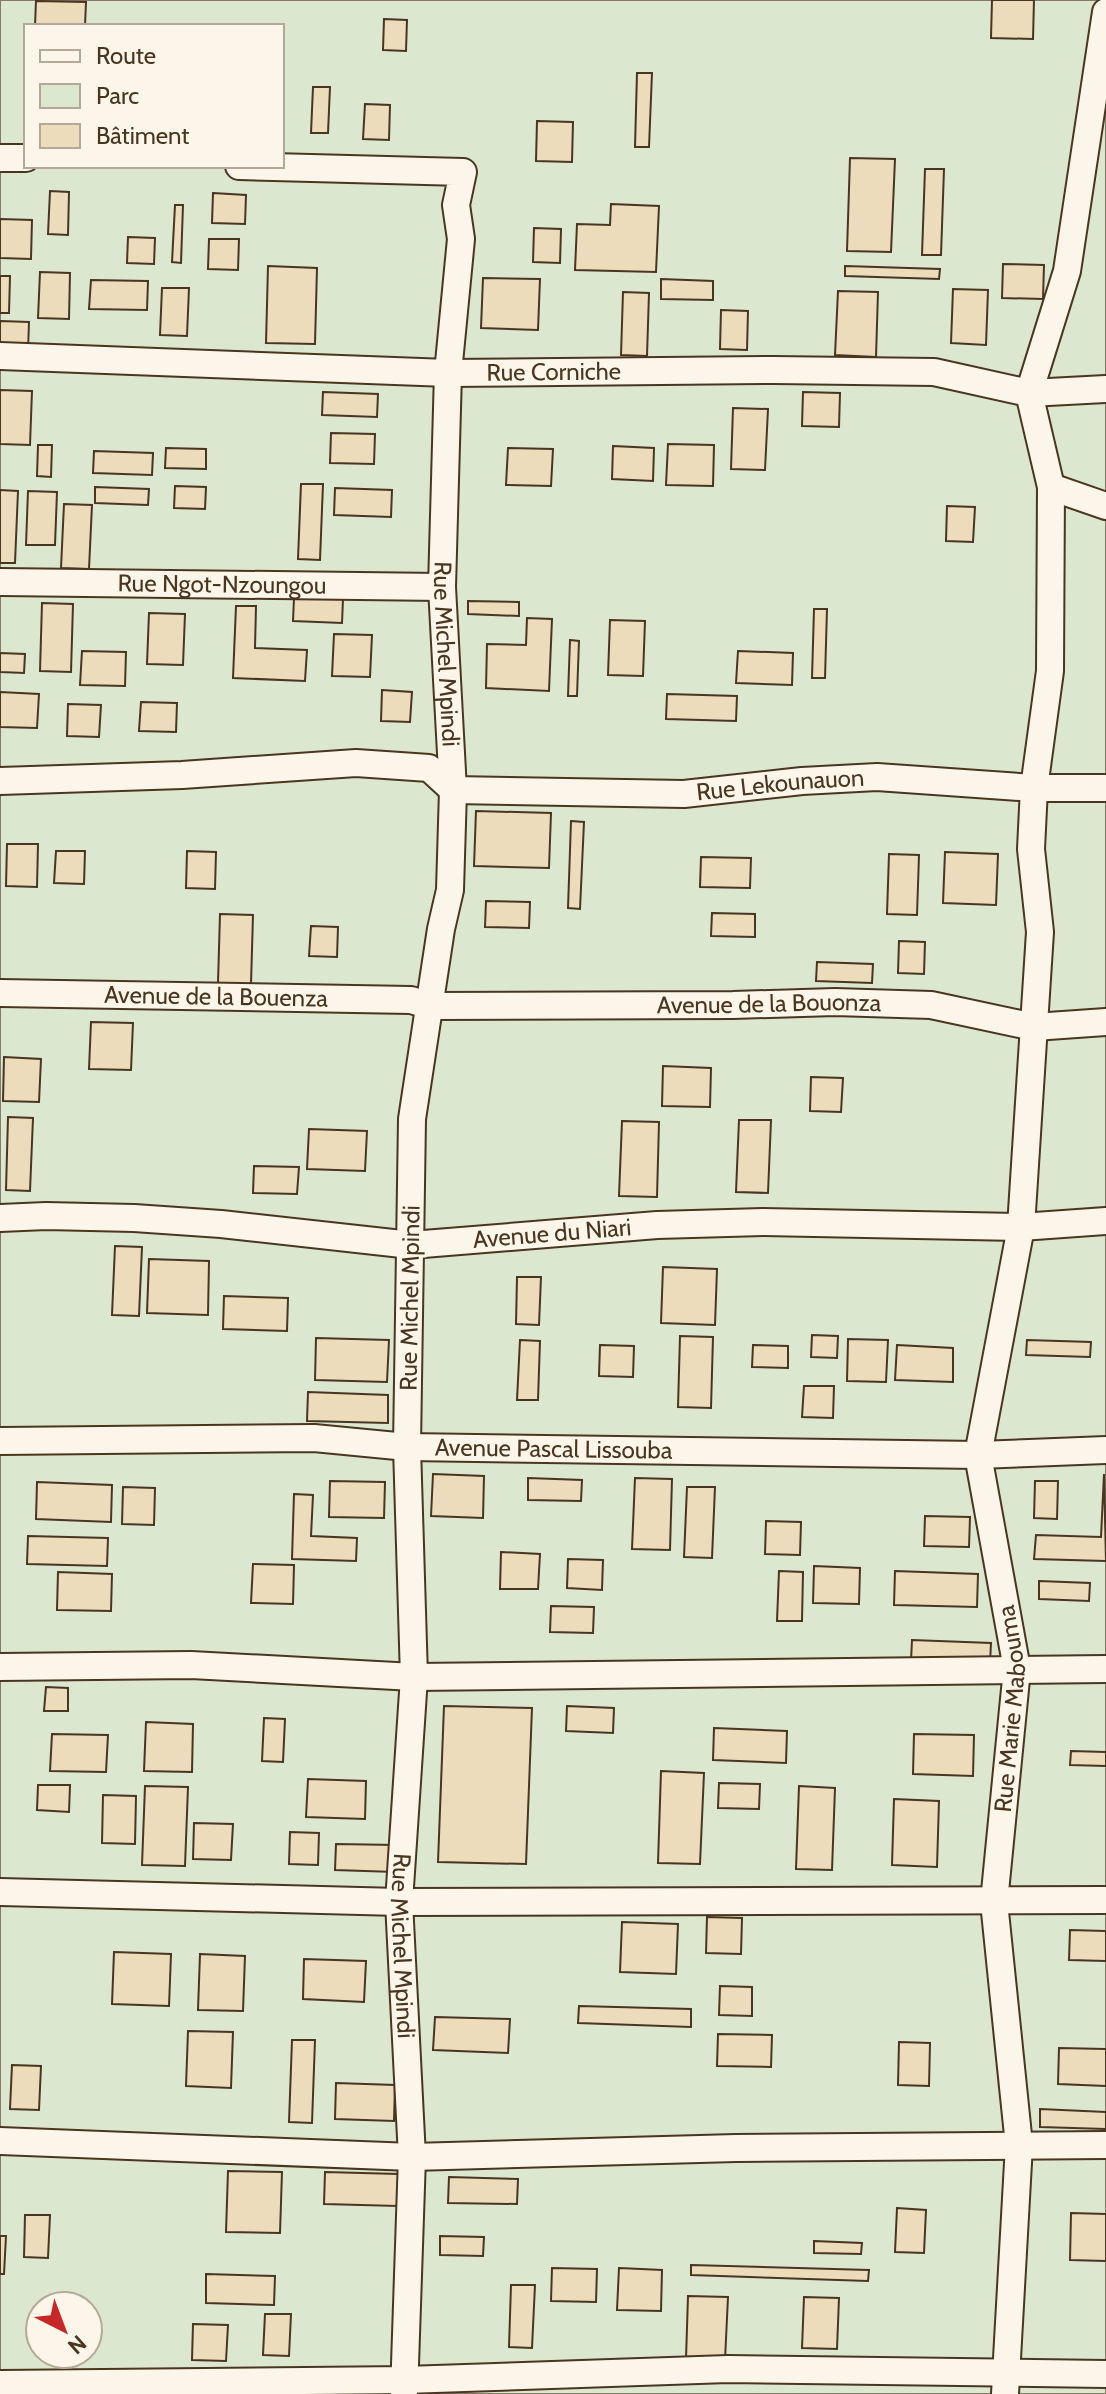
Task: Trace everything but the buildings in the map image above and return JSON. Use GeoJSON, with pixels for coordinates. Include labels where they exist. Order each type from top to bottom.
{"type":"FeatureCollection","features":[{"type":"Feature","properties":{"kind":"street"},"geometry":{"type":"LineString","coordinates":[[1029,393],[1067,271],[1106,12]]}},
{"type":"Feature","properties":{"kind":"street"},"geometry":{"type":"LineString","coordinates":[[0,158],[24,158]]}},
{"type":"Feature","properties":{"kind":"street","name":"Rue Michel Mpindi"},"geometry":{"type":"LineString","coordinates":[[284,167],[463,172],[456,205],[461,239],[448,373],[442,587],[453,790],[450,890],[441,929],[412,1119],[407,1447],[414,1677],[399,1902],[412,2157],[405,2387]]}},
{"type":"Feature","properties":{"kind":"street","name":"Rue Corniche"},"geometry":{"type":"LineString","coordinates":[[0,356],[448,373],[934,372],[1029,393],[1106,389]]}},
{"type":"Feature","properties":{"kind":"street","name":"Rue Marie Mabouma"},"geometry":{"type":"LineString","coordinates":[[1006,2384],[1019,2145],[994,1902],[1017,1669],[978,1455],[1021,1227],[1040,932],[1031,849],[1034,788],[1050,671],[1051,487],[1029,393]]}},
{"type":"Feature","properties":{"kind":"street"},"geometry":{"type":"LineString","coordinates":[[1051,487],[1106,506]]}},
{"type":"Feature","properties":{"kind":"street","name":"Rue Ngot-Nzoungou"},"geometry":{"type":"LineString","coordinates":[[0,582],[442,587]]}},
{"type":"Feature","properties":{"kind":"street"},"geometry":{"type":"LineString","coordinates":[[0,781],[182,775],[356,763],[429,768],[453,790]]}},
{"type":"Feature","properties":{"kind":"street","name":"Rue Lekounauon"},"geometry":{"type":"LineString","coordinates":[[453,790],[684,794],[802,781],[877,777],[1034,788],[1106,788]]}},
{"type":"Feature","properties":{"kind":"street","name":"Avenue de la Bouenza"},"geometry":{"type":"LineString","coordinates":[[0,993],[411,1000],[431,1006]]}},
{"type":"Feature","properties":{"kind":"street","name":"Avenue de la Bouonza"},"geometry":{"type":"LineString","coordinates":[[431,1006],[835,1002],[931,1005],[1034,1027],[1106,1022]]}},
{"type":"Feature","properties":{"kind":"street","name":"Avenue du Niari"},"geometry":{"type":"LineString","coordinates":[[0,1218],[134,1218],[221,1224],[411,1245],[657,1225],[732,1223],[1021,1227],[1106,1221]]}},
{"type":"Feature","properties":{"kind":"street","name":"Avenue Pascal Lissouba"},"geometry":{"type":"LineString","coordinates":[[0,1441],[314,1438],[407,1447],[978,1455],[1106,1450]]}},
{"type":"Feature","properties":{"kind":"street"},"geometry":{"type":"LineString","coordinates":[[0,1667],[191,1665],[414,1677],[1106,1669]]}},
{"type":"Feature","properties":{"kind":"street"},"geometry":{"type":"LineString","coordinates":[[0,1892],[399,1902],[1106,1900]]}},
{"type":"Feature","properties":{"kind":"street"},"geometry":{"type":"LineString","coordinates":[[0,2141],[412,2157],[736,2148],[1106,2145]]}},
{"type":"Feature","properties":{"kind":"street"},"geometry":{"type":"LineString","coordinates":[[0,2384],[405,2387],[728,2369],[1006,2384],[1106,2374]]}},
{"type":"Feature","properties":{"kind":"green space"},"geometry":{"type":"Polygon","coordinates":[[[0,0],[1106,0],[1106,2394],[0,2394],[0,0]]]}}]}
